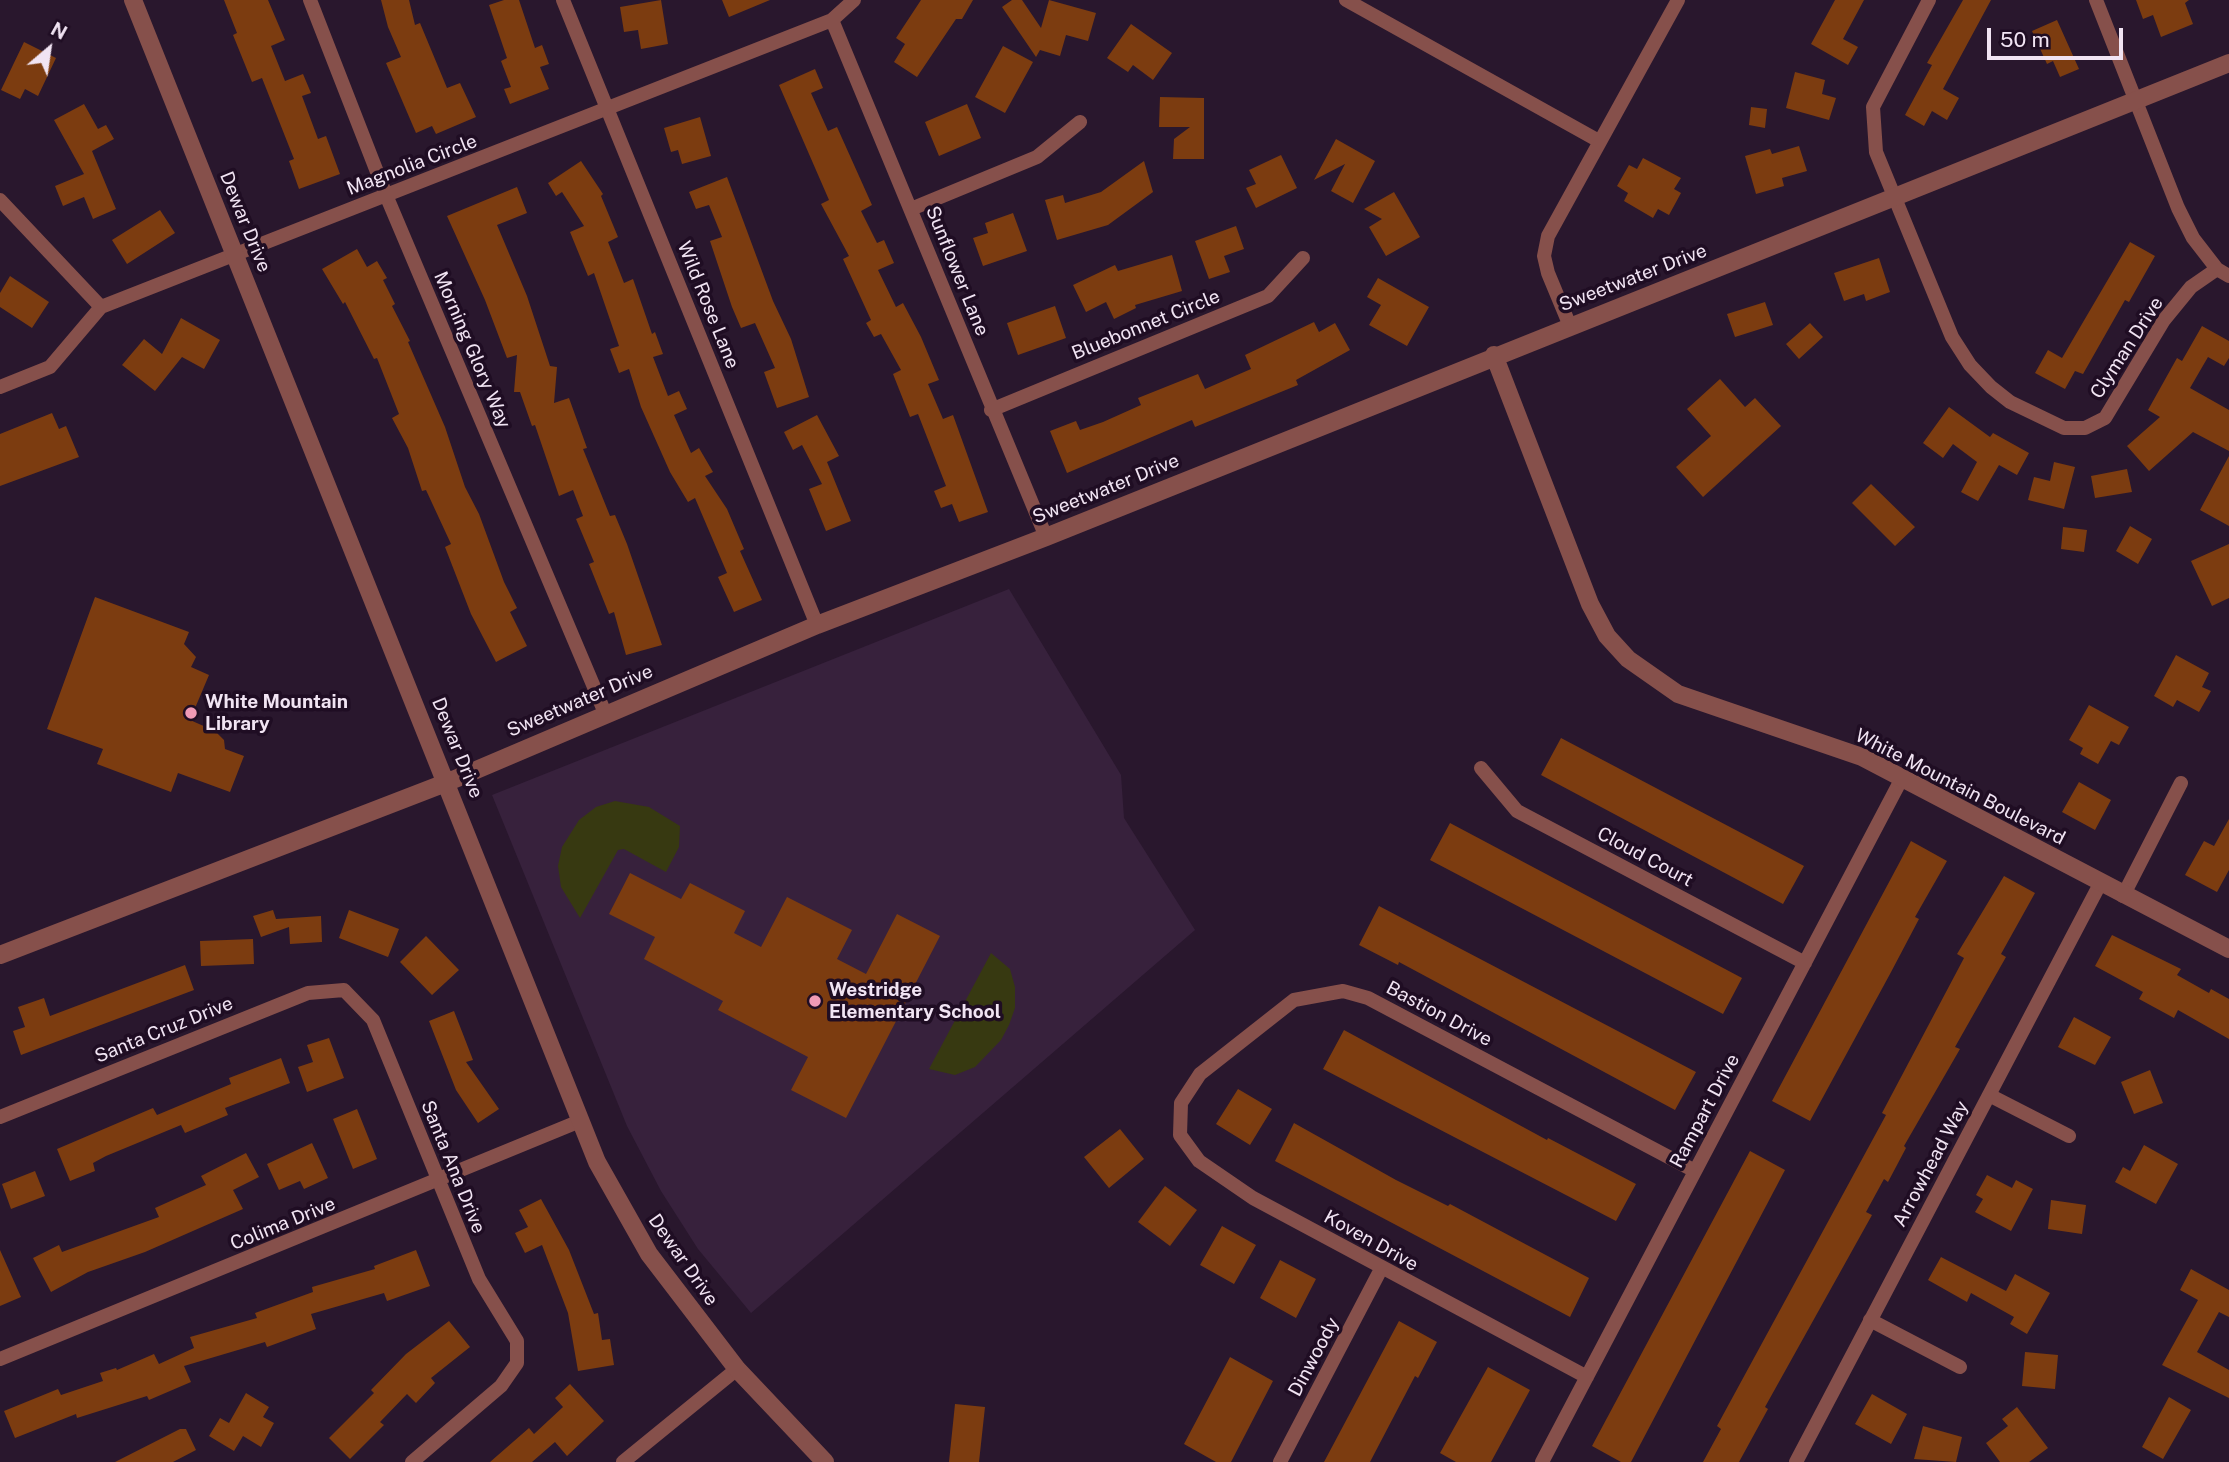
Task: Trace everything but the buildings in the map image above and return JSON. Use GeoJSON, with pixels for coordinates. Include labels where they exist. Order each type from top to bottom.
{"type":"FeatureCollection","features":[{"type":"Feature","properties":{"kind":"street","name":"Dewar Drive"},"geometry":{"type":"LineString","coordinates":[[133,0],[448,782],[580,1121],[604,1174],[649,1254],[737,1369],[825,1462]]}},
{"type":"Feature","properties":{"kind":"street","name":"Morning Glory Way"},"geometry":{"type":"LineString","coordinates":[[310,0],[386,195],[605,713]]}},
{"type":"Feature","properties":{"kind":"street","name":"Wild Rose Lane"},"geometry":{"type":"LineString","coordinates":[[564,0],[817,625]]}},
{"type":"Feature","properties":{"kind":"street","name":"Magnolia Circle"},"geometry":{"type":"LineString","coordinates":[[0,387],[50,367],[101,307],[832,20],[854,0]]}},
{"type":"Feature","properties":{"kind":"street"},"geometry":{"type":"LineString","coordinates":[[1346,0],[1600,141]]}},
{"type":"Feature","properties":{"kind":"street"},"geometry":{"type":"LineString","coordinates":[[1570,326],[1544,256],[1552,228],[1678,0]]}},
{"type":"Feature","properties":{"kind":"street","name":"Clyman Drive"},"geometry":{"type":"LineString","coordinates":[[1929,0],[1873,107],[1876,152],[1952,337],[1970,365],[2010,401],[2064,428],[2085,428],[2105,418],[2164,320],[2191,288],[2223,272]]}},
{"type":"Feature","properties":{"kind":"street"},"geometry":{"type":"LineString","coordinates":[[2096,0],[2178,208],[2193,238],[2223,272]]}},
{"type":"Feature","properties":{"kind":"street","name":"Sunflower Lane"},"geometry":{"type":"LineString","coordinates":[[832,20],[991,410],[1046,537]]}},
{"type":"Feature","properties":{"kind":"street","name":"Sweetwater Drive"},"geometry":{"type":"LineString","coordinates":[[0,955],[448,782],[817,625],[1046,537],[1494,355],[2229,63]]}},
{"type":"Feature","properties":{"kind":"street"},"geometry":{"type":"LineString","coordinates":[[911,209],[1037,157],[1080,122]]}},
{"type":"Feature","properties":{"kind":"street"},"geometry":{"type":"LineString","coordinates":[[0,200],[101,307]]}},
{"type":"Feature","properties":{"kind":"street","name":"Bluebonnet Circle"},"geometry":{"type":"LineString","coordinates":[[991,410],[1268,296],[1303,258]]}},
{"type":"Feature","properties":{"kind":"street","name":"White Mountain Boulevard"},"geometry":{"type":"LineString","coordinates":[[1494,355],[1590,604],[1607,636],[1628,659],[1678,695],[1827,743],[1902,778],[2100,884],[2229,949]]}},
{"type":"Feature","properties":{"kind":"street","name":"Cloud Court"},"geometry":{"type":"LineString","coordinates":[[1481,768],[1517,811],[1805,963]]}},
{"type":"Feature","properties":{"kind":"street","name":"Rampart Drive"},"geometry":{"type":"LineString","coordinates":[[1542,1462],[1902,778]]}},
{"type":"Feature","properties":{"kind":"street"},"geometry":{"type":"LineString","coordinates":[[2123,896],[2181,783]]}},
{"type":"Feature","properties":{"kind":"street","name":"Arrowhead Way"},"geometry":{"type":"LineString","coordinates":[[1796,1462],[2100,884]]}},
{"type":"Feature","properties":{"kind":"street","name":"Santa Cruz Drive"},"geometry":{"type":"LineString","coordinates":[[0,1117],[308,993],[344,990]]}},
{"type":"Feature","properties":{"kind":"street","name":"Santa Ana Drive"},"geometry":{"type":"LineString","coordinates":[[344,990],[373,1020],[479,1279],[517,1341],[517,1363],[501,1386],[412,1462]]}},
{"type":"Feature","properties":{"kind":"street","name":"Bastion Drive"},"geometry":{"type":"LineString","coordinates":[[1181,1103],[1200,1074],[1294,1000],[1343,991],[1368,999],[1695,1171]]}},
{"type":"Feature","properties":{"kind":"street"},"geometry":{"type":"LineString","coordinates":[[1989,1095],[2069,1136]]}},
{"type":"Feature","properties":{"kind":"street","name":"Koven Drive"},"geometry":{"type":"LineString","coordinates":[[1181,1103],[1180,1135],[1199,1161],[1253,1198],[1381,1269],[1587,1377]]}},
{"type":"Feature","properties":{"kind":"street","name":"Colima Drive"},"geometry":{"type":"LineString","coordinates":[[0,1359],[438,1182],[580,1121]]}},
{"type":"Feature","properties":{"kind":"street","name":"Dinwoody"},"geometry":{"type":"LineString","coordinates":[[1280,1462],[1381,1269]]}},
{"type":"Feature","properties":{"kind":"street"},"geometry":{"type":"LineString","coordinates":[[1870,1320],[1960,1367]]}},
{"type":"Feature","properties":{"kind":"street"},"geometry":{"type":"LineString","coordinates":[[623,1462],[737,1369]]}},
{"type":"Feature","properties":{"kind":"shaded area"},"geometry":{"type":"Polygon","coordinates":[[[1009,589],[1121,775],[1124,818],[1195,930],[751,1313],[698,1249],[661,1191],[627,1126],[492,795],[1009,589]]]}},
{"type":"Feature","properties":{"kind":"green space"},"geometry":{"type":"Polygon","coordinates":[[[615,801],[649,807],[680,826],[679,847],[666,872],[624,849],[618,850],[580,918],[561,887],[558,866],[562,847],[579,820],[596,807],[615,801]]]}},
{"type":"Feature","properties":{"kind":"green space"},"geometry":{"type":"Polygon","coordinates":[[[991,953],[1010,969],[1015,987],[1015,1008],[1001,1040],[975,1067],[955,1075],[929,1069],[991,953]]]}},
{"type":"Feature","properties":{"kind":"place","name":"White Mountain Library"},"geometry":{"type":"Point","coordinates":[191,713]}},
{"type":"Feature","properties":{"kind":"place","name":"Westridge Elementary School"},"geometry":{"type":"Point","coordinates":[815,1001]}}]}
